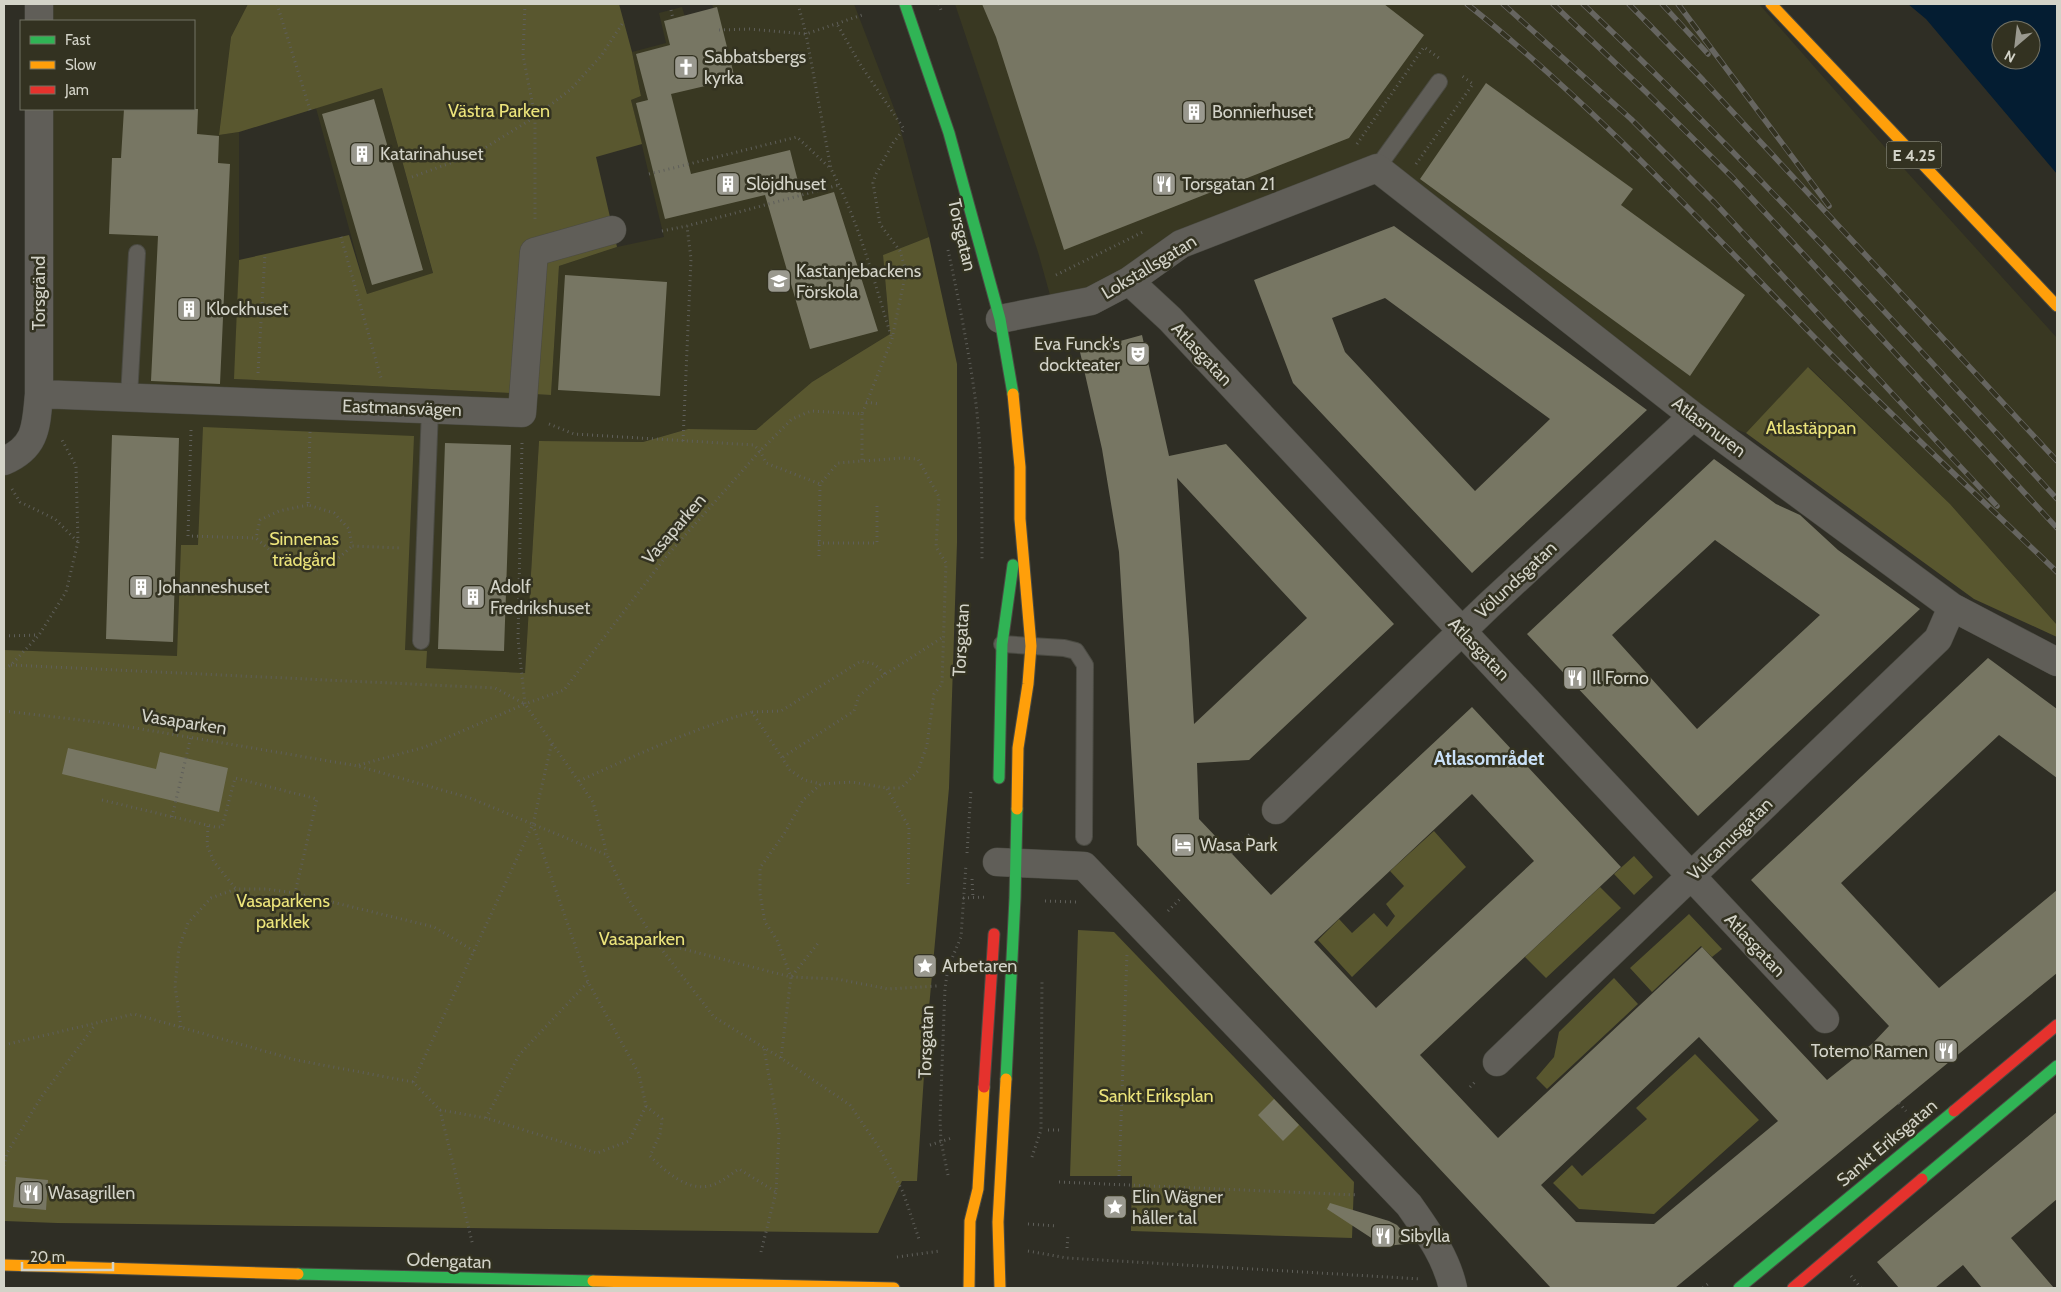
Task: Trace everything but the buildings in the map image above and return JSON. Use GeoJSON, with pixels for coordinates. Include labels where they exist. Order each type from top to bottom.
{"type":"FeatureCollection","features":[{"type":"Feature","properties":{"kind":"main road","name":"Torsgatan"},"geometry":{"type":"LineString","coordinates":[[905,4],[949,134],[1000,319],[1014,404],[1020,467],[1020,519],[1031,646],[1028,684],[1002,862],[998,1222],[1000,1288]]}},
{"type":"Feature","properties":{"kind":"main road","name":"E 4.25"},"geometry":{"type":"LineString","coordinates":[[1771,4],[2057,306]]}},
{"type":"Feature","properties":{"kind":"main road","name":"Torsgatan"},"geometry":{"type":"LineString","coordinates":[[999,792],[1002,644],[1020,519]]}},
{"type":"Feature","properties":{"kind":"main road"},"geometry":{"type":"LineString","coordinates":[[969,1288],[970,1221],[978,1189],[995,924]]}},
{"type":"Feature","properties":{"kind":"main road","name":"Sankt Eriksgatan"},"geometry":{"type":"LineString","coordinates":[[1739,1288],[2057,1025]]}},
{"type":"Feature","properties":{"kind":"main road"},"geometry":{"type":"LineString","coordinates":[[1793,1288],[2057,1066]]}},
{"type":"Feature","properties":{"kind":"main road","name":"Odengatan"},"geometry":{"type":"LineString","coordinates":[[4,1265],[493,1284],[894,1288]]}},
{"type":"Feature","properties":{"kind":"street"},"geometry":{"type":"LineString","coordinates":[[39,4],[39,20]]}},
{"type":"Feature","properties":{"kind":"street","name":"Torsgränd"},"geometry":{"type":"LineString","coordinates":[[4,461],[16,456],[29,445],[36,424],[39,394],[39,110]]}},
{"type":"Feature","properties":{"kind":"street","name":"Lokstallsgatan"},"geometry":{"type":"LineString","coordinates":[[1000,319],[1091,301],[1130,281],[1181,244],[1377,168]]}},
{"type":"Feature","properties":{"kind":"street","name":"Atlasmuren"},"geometry":{"type":"LineString","coordinates":[[1377,168],[1693,416],[1952,607],[2057,662]]}},
{"type":"Feature","properties":{"kind":"street"},"geometry":{"type":"LineString","coordinates":[[522,413],[534,252],[612,230]]}},
{"type":"Feature","properties":{"kind":"street","name":"Atlasgatan"},"geometry":{"type":"LineString","coordinates":[[1130,281],[1170,319],[1825,1020]]}},
{"type":"Feature","properties":{"kind":"street","name":"Eastmansvägen"},"geometry":{"type":"LineString","coordinates":[[39,394],[522,413]]}},
{"type":"Feature","properties":{"kind":"street","name":"Völundsgatan"},"geometry":{"type":"LineString","coordinates":[[1276,810],[1461,632],[1693,416]]}},
{"type":"Feature","properties":{"kind":"street","name":"Vulcanusgatan"},"geometry":{"type":"LineString","coordinates":[[1496,1062],[1938,639],[1952,607]]}},
{"type":"Feature","properties":{"kind":"street"},"geometry":{"type":"LineString","coordinates":[[1002,862],[1084,866],[1409,1205],[1433,1239],[1447,1266],[1452,1285]]}},
{"type":"Feature","properties":{"kind":"lane"},"geometry":{"type":"LineString","coordinates":[[1377,168],[1439,82]]}},
{"type":"Feature","properties":{"kind":"lane"},"geometry":{"type":"LineString","coordinates":[[129,397],[137,253]]}},
{"type":"Feature","properties":{"kind":"lane"},"geometry":{"type":"LineString","coordinates":[[421,641],[430,409]]}},
{"type":"Feature","properties":{"kind":"lane"},"geometry":{"type":"LineString","coordinates":[[1002,644],[1064,648],[1076,651],[1085,665],[1084,836]]}},
{"type":"Feature","properties":{"kind":"path"},"geometry":{"type":"LineString","coordinates":[[277,4],[310,110]]}},
{"type":"Feature","properties":{"kind":"path"},"geometry":{"type":"LineString","coordinates":[[525,4],[523,55],[535,117],[534,252]]}},
{"type":"Feature","properties":{"kind":"path"},"geometry":{"type":"LineString","coordinates":[[798,4],[806,34],[831,169],[863,246],[892,339]]}},
{"type":"Feature","properties":{"kind":"path"},"geometry":{"type":"LineString","coordinates":[[671,10],[673,19]]}},
{"type":"Feature","properties":{"kind":"path"},"geometry":{"type":"LineString","coordinates":[[719,30],[749,29],[806,34],[865,14]]}},
{"type":"Feature","properties":{"kind":"path"},"geometry":{"type":"LineString","coordinates":[[412,177],[475,154],[535,117],[577,83],[601,56],[624,22]]}},
{"type":"Feature","properties":{"kind":"path"},"geometry":{"type":"LineString","coordinates":[[837,24],[860,64],[904,128],[893,143],[873,183],[880,224],[900,251],[906,271],[892,339],[860,414],[862,461]]}},
{"type":"Feature","properties":{"kind":"path"},"geometry":{"type":"LineString","coordinates":[[1356,145],[1424,47],[1445,63]]}},
{"type":"Feature","properties":{"kind":"path"},"geometry":{"type":"LineString","coordinates":[[1412,169],[1473,84],[1459,74]]}},
{"type":"Feature","properties":{"kind":"path"},"geometry":{"type":"LineString","coordinates":[[649,174],[797,137],[831,169]]}},
{"type":"Feature","properties":{"kind":"path"},"geometry":{"type":"LineString","coordinates":[[662,231],[839,185]]}},
{"type":"Feature","properties":{"kind":"path"},"geometry":{"type":"LineString","coordinates":[[683,441],[691,259],[687,226]]}},
{"type":"Feature","properties":{"kind":"path"},"geometry":{"type":"LineString","coordinates":[[1056,275],[1151,228]]}},
{"type":"Feature","properties":{"kind":"path"},"geometry":{"type":"LineString","coordinates":[[341,237],[389,408]]}},
{"type":"Feature","properties":{"kind":"path","name":"Torsgatan"},"geometry":{"type":"LineString","coordinates":[[947,246],[966,339],[976,406],[981,484],[982,562]]}},
{"type":"Feature","properties":{"kind":"path"},"geometry":{"type":"LineString","coordinates":[[257,402],[265,254]]}},
{"type":"Feature","properties":{"kind":"path"},"geometry":{"type":"LineString","coordinates":[[192,399],[188,536],[256,538],[284,563],[306,571],[326,567],[352,546],[424,548]]}},
{"type":"Feature","properties":{"kind":"path"},"geometry":{"type":"LineString","coordinates":[[866,402],[879,404]]}},
{"type":"Feature","properties":{"kind":"path"},"geometry":{"type":"LineString","coordinates":[[308,505],[312,404]]}},
{"type":"Feature","properties":{"kind":"path","name":"Vasaparken"},"geometry":{"type":"LineString","coordinates":[[358,766],[425,747],[525,704],[564,690],[664,559],[760,451],[792,419],[810,411],[860,414]]}},
{"type":"Feature","properties":{"kind":"path"},"geometry":{"type":"LineString","coordinates":[[525,704],[518,639],[522,413],[574,434],[754,445],[760,451],[766,463],[820,484]]}},
{"type":"Feature","properties":{"kind":"path"},"geometry":{"type":"LineString","coordinates":[[4,668],[11,665],[39,635],[66,592],[78,542],[76,466],[58,432]]}},
{"type":"Feature","properties":{"kind":"path"},"geometry":{"type":"LineString","coordinates":[[752,712],[790,770],[804,780],[820,784],[852,782],[886,788],[900,788],[918,772],[927,745],[934,694],[942,684],[946,563],[936,547],[939,497],[918,459],[903,458],[838,463],[820,484],[819,556]]}},
{"type":"Feature","properties":{"kind":"path"},"geometry":{"type":"LineString","coordinates":[[12,489],[20,502],[55,519],[78,542]]}},
{"type":"Feature","properties":{"kind":"path"},"geometry":{"type":"LineString","coordinates":[[818,543],[877,543],[877,502]]}},
{"type":"Feature","properties":{"kind":"path"},"geometry":{"type":"LineString","coordinates":[[256,538],[260,520],[279,511],[308,505],[334,513],[349,529],[352,546]]}},
{"type":"Feature","properties":{"kind":"path"},"geometry":{"type":"LineString","coordinates":[[4,636],[39,635]]}},
{"type":"Feature","properties":{"kind":"path"},"geometry":{"type":"LineString","coordinates":[[783,758],[854,711],[859,696],[885,674],[944,637]]}},
{"type":"Feature","properties":{"kind":"path"},"geometry":{"type":"LineString","coordinates":[[579,781],[717,722],[752,712],[781,711],[861,661],[874,664],[885,674]]}},
{"type":"Feature","properties":{"kind":"path"},"geometry":{"type":"LineString","coordinates":[[11,665],[495,688],[525,704],[593,802],[607,855],[626,894],[656,942],[714,1017],[764,1047],[850,1105],[880,1149],[903,1192],[920,1242]]}},
{"type":"Feature","properties":{"kind":"path","name":"Vasaparken"},"geometry":{"type":"LineString","coordinates":[[4,711],[106,723],[191,736],[358,766],[470,798],[607,855]]}},
{"type":"Feature","properties":{"kind":"path"},"geometry":{"type":"LineString","coordinates":[[172,817],[191,736]]}},
{"type":"Feature","properties":{"kind":"path"},"geometry":{"type":"LineString","coordinates":[[413,1082],[533,824],[552,742]]}},
{"type":"Feature","properties":{"kind":"path"},"geometry":{"type":"LineString","coordinates":[[102,800],[208,826],[222,827],[235,778],[316,799],[290,910]]}},
{"type":"Feature","properties":{"kind":"path"},"geometry":{"type":"LineString","coordinates":[[781,1058],[791,977],[777,940],[765,922],[760,894],[760,868],[784,834],[802,800],[820,784]]}},
{"type":"Feature","properties":{"kind":"path"},"geometry":{"type":"LineString","coordinates":[[886,788],[909,827],[908,887]]}},
{"type":"Feature","properties":{"kind":"path","name":"Torsgatan"},"geometry":{"type":"LineString","coordinates":[[950,1184],[941,1141],[945,988],[948,968],[961,937],[971,790]]}},
{"type":"Feature","properties":{"kind":"path"},"geometry":{"type":"LineString","coordinates":[[440,1110],[486,1118],[597,1153],[629,1140],[646,1106],[640,1074],[588,982],[533,824]]}},
{"type":"Feature","properties":{"kind":"path"},"geometry":{"type":"LineString","coordinates":[[208,826],[207,845],[214,862],[236,889]]}},
{"type":"Feature","properties":{"kind":"path"},"geometry":{"type":"LineString","coordinates":[[1231,853],[1251,834]]}},
{"type":"Feature","properties":{"kind":"path"},"geometry":{"type":"LineString","coordinates":[[181,1027],[175,986],[179,948],[188,923],[211,898],[236,889],[266,889],[295,893],[434,927],[474,951]]}},
{"type":"Feature","properties":{"kind":"path"},"geometry":{"type":"LineString","coordinates":[[963,898],[973,898]]}},
{"type":"Feature","properties":{"kind":"path"},"geometry":{"type":"LineString","coordinates":[[1166,914],[1180,899]]}},
{"type":"Feature","properties":{"kind":"path"},"geometry":{"type":"LineString","coordinates":[[1043,900],[1119,904]]}},
{"type":"Feature","properties":{"kind":"path"},"geometry":{"type":"LineString","coordinates":[[656,942],[791,977],[837,979],[888,990],[936,986]]}},
{"type":"Feature","properties":{"kind":"path"},"geometry":{"type":"LineString","coordinates":[[791,977],[819,942]]}},
{"type":"Feature","properties":{"kind":"path"},"geometry":{"type":"LineString","coordinates":[[1119,1176],[1128,946]]}},
{"type":"Feature","properties":{"kind":"path"},"geometry":{"type":"LineString","coordinates":[[486,1118],[519,1055],[588,982]]}},
{"type":"Feature","properties":{"kind":"path"},"geometry":{"type":"LineString","coordinates":[[4,1046],[134,1014],[296,1060],[413,1082],[440,1110],[473,1246]]}},
{"type":"Feature","properties":{"kind":"path"},"geometry":{"type":"LineString","coordinates":[[4,1166],[7,1153],[42,1096],[96,1024]]}},
{"type":"Feature","properties":{"kind":"path"},"geometry":{"type":"LineString","coordinates":[[761,1252],[776,1192],[779,1133],[764,1047]]}},
{"type":"Feature","properties":{"kind":"path"},"geometry":{"type":"LineString","coordinates":[[1849,1047],[1857,1056]]}},
{"type":"Feature","properties":{"kind":"path"},"geometry":{"type":"LineString","coordinates":[[1470,1087],[1475,1082]]}},
{"type":"Feature","properties":{"kind":"path"},"geometry":{"type":"LineString","coordinates":[[1899,1103],[1906,1111]]}},
{"type":"Feature","properties":{"kind":"path"},"geometry":{"type":"LineString","coordinates":[[646,1106],[662,1119],[660,1134],[650,1156],[667,1172],[686,1184],[701,1187],[717,1183],[738,1169],[776,1192]]}},
{"type":"Feature","properties":{"kind":"path"},"geometry":{"type":"LineString","coordinates":[[1048,1130],[1060,1130]]}},
{"type":"Feature","properties":{"kind":"path"},"geometry":{"type":"LineString","coordinates":[[930,1145],[957,1136]]}},
{"type":"Feature","properties":{"kind":"path"},"geometry":{"type":"LineString","coordinates":[[1059,1182],[1364,1195]]}},
{"type":"Feature","properties":{"kind":"path"},"geometry":{"type":"LineString","coordinates":[[1025,1224],[1057,1226]]}},
{"type":"Feature","properties":{"kind":"path"},"geometry":{"type":"LineString","coordinates":[[1067,1248],[1068,1235]]}},
{"type":"Feature","properties":{"kind":"path"},"geometry":{"type":"LineString","coordinates":[[1021,1250],[1067,1258],[1452,1285]]}},
{"type":"Feature","properties":{"kind":"shaded area"},"geometry":{"type":"Polygon","coordinates":[[[41,4],[248,4],[231,37],[219,135],[239,132],[239,260],[235,379],[551,395],[559,266],[617,247],[664,237],[631,100],[641,96],[632,52],[666,43],[659,13],[682,7],[691,37],[719,30],[712,4],[854,4],[897,116],[929,237],[883,255],[890,334],[812,382],[756,430],[688,429],[643,442],[539,441],[525,673],[4,650],[4,462],[30,446],[41,110],[195,110],[195,20],[41,20],[41,4]]]}},
{"type":"Feature","properties":{"kind":"shaded area"},"geometry":{"type":"Polygon","coordinates":[[[955,4],[1759,4],[1897,161],[2057,338],[2057,625],[1950,504],[1809,367],[1746,433],[1694,415],[1382,169],[1055,313],[1038,252],[955,4]]]}},
{"type":"Feature","properties":{"kind":"shaded area","name":"Katarinahuset"},"geometry":{"type":"Polygon","coordinates":[[[382,88],[433,274],[367,294],[316,108],[382,88]]]}},
{"type":"Feature","properties":{"kind":"green space","name":"Västra Parken"},"geometry":{"type":"Polygon","coordinates":[[[248,4],[619,4],[641,96],[631,100],[642,144],[596,157],[617,247],[559,266],[551,395],[234,379],[239,260],[349,235],[367,294],[433,273],[382,88],[239,132],[219,135],[231,37],[248,4]]]}},
{"type":"Feature","properties":{"kind":"green space","name":"Vasaparken"},"geometry":{"type":"Polygon","coordinates":[[[929,237],[957,364],[957,543],[949,788],[927,1030],[917,1181],[902,1181],[878,1233],[4,1221],[4,650],[177,656],[181,545],[198,545],[203,427],[414,436],[405,650],[427,651],[426,668],[525,673],[539,441],[643,442],[688,429],[756,430],[812,382],[890,334],[883,255],[929,237]]]}},
{"type":"Feature","properties":{"kind":"green space","name":"Atlastäppan"},"geometry":{"type":"Polygon","coordinates":[[[1808,367],[1950,504],[2057,625],[2057,637],[1974,599],[1746,433],[1808,367]]]}},
{"type":"Feature","properties":{"kind":"green space"},"geometry":{"type":"Polygon","coordinates":[[[1434,831],[1466,867],[1352,977],[1318,940],[1339,919],[1352,933],[1374,913],[1387,927],[1395,916],[1386,904],[1404,886],[1390,871],[1434,831]]]}},
{"type":"Feature","properties":{"kind":"green space"},"geometry":{"type":"Polygon","coordinates":[[[1634,856],[1653,877],[1634,895],[1614,874],[1634,856]]]}},
{"type":"Feature","properties":{"kind":"green space"},"geometry":{"type":"Polygon","coordinates":[[[1600,887],[1621,908],[1546,978],[1525,957],[1600,887]]]}},
{"type":"Feature","properties":{"kind":"green space"},"geometry":{"type":"Polygon","coordinates":[[[1689,914],[1722,949],[1712,957],[1701,946],[1652,992],[1630,968],[1689,914]]]}},
{"type":"Feature","properties":{"kind":"green space","name":"Sankt Eriksplan"},"geometry":{"type":"Polygon","coordinates":[[[1078,930],[1114,932],[1354,1182],[1352,1238],[1131,1231],[1132,1176],[1070,1176],[1078,930]]]}},
{"type":"Feature","properties":{"kind":"green space"},"geometry":{"type":"Polygon","coordinates":[[[1614,978],[1638,1004],[1547,1089],[1536,1078],[1554,1057],[1559,1032],[1614,978]]]}},
{"type":"Feature","properties":{"kind":"green space"},"geometry":{"type":"Polygon","coordinates":[[[1695,1054],[1759,1120],[1654,1214],[1579,1209],[1553,1183],[1572,1165],[1582,1176],[1647,1119],[1636,1108],[1695,1054]]]}},
{"type":"Feature","properties":{"kind":"water"},"geometry":{"type":"Polygon","coordinates":[[[1908,4],[2057,4],[2057,174],[1926,19],[1908,4]]]}},
{"type":"Feature","properties":{"kind":"railway"},"geometry":{"type":"LineString","coordinates":[[1467,4],[1560,84],[1649,168],[1849,372],[2057,572]]}},
{"type":"Feature","properties":{"kind":"railway"},"geometry":{"type":"LineString","coordinates":[[1503,4],[1631,119],[1715,203],[1997,506]]}},
{"type":"Feature","properties":{"kind":"railway"},"geometry":{"type":"LineString","coordinates":[[1553,4],[1733,178],[2057,528]]}},
{"type":"Feature","properties":{"kind":"railway"},"geometry":{"type":"LineString","coordinates":[[1583,4],[1645,63],[1825,247],[2057,499]]}},
{"type":"Feature","properties":{"kind":"railway"},"geometry":{"type":"LineString","coordinates":[[1629,4],[1703,80],[2057,461]]}},
{"type":"Feature","properties":{"kind":"railway"},"geometry":{"type":"LineString","coordinates":[[1662,4],[1708,54]]}},
{"type":"Feature","properties":{"kind":"railway"},"geometry":{"type":"LineString","coordinates":[[1678,4],[1829,206]]}},
{"type":"Feature","properties":{"kind":"traffic: fast"},"geometry":{"type":"LineString","coordinates":[[905,4],[949,133],[1000,319],[1013,394]]}},
{"type":"Feature","properties":{"kind":"traffic: fast"},"geometry":{"type":"LineString","coordinates":[[999,778],[1002,644],[1013,565]]}},
{"type":"Feature","properties":{"kind":"traffic: fast"},"geometry":{"type":"LineString","coordinates":[[1006,1079],[1015,898],[1017,809]]}},
{"type":"Feature","properties":{"kind":"traffic: fast"},"geometry":{"type":"LineString","coordinates":[[1922,1179],[2057,1066]]}},
{"type":"Feature","properties":{"kind":"traffic: fast"},"geometry":{"type":"LineString","coordinates":[[1739,1288],[1954,1111]]}},
{"type":"Feature","properties":{"kind":"traffic: fast"},"geometry":{"type":"LineString","coordinates":[[298,1274],[593,1281]]}},
{"type":"Feature","properties":{"kind":"traffic: slow"},"geometry":{"type":"LineString","coordinates":[[1771,4],[2057,306]]}},
{"type":"Feature","properties":{"kind":"traffic: slow"},"geometry":{"type":"LineString","coordinates":[[1013,394],[1020,467],[1020,519],[1031,646],[1028,684],[1018,748],[1017,809]]}},
{"type":"Feature","properties":{"kind":"traffic: slow"},"geometry":{"type":"LineString","coordinates":[[1000,1288],[998,1222],[1006,1079]]}},
{"type":"Feature","properties":{"kind":"traffic: slow"},"geometry":{"type":"LineString","coordinates":[[969,1288],[970,1221],[978,1189],[984,1087]]}},
{"type":"Feature","properties":{"kind":"traffic: slow"},"geometry":{"type":"LineString","coordinates":[[4,1265],[298,1274]]}},
{"type":"Feature","properties":{"kind":"traffic: slow"},"geometry":{"type":"LineString","coordinates":[[593,1281],[894,1288]]}},
{"type":"Feature","properties":{"kind":"traffic: jam"},"geometry":{"type":"LineString","coordinates":[[984,1087],[994,934]]}},
{"type":"Feature","properties":{"kind":"traffic: jam"},"geometry":{"type":"LineString","coordinates":[[1954,1111],[2057,1025]]}},
{"type":"Feature","properties":{"kind":"traffic: jam"},"geometry":{"type":"LineString","coordinates":[[1793,1288],[1922,1179]]}},
{"type":"Feature","properties":{"kind":"place","name":"Sabbatsbergs kyrka"},"geometry":{"type":"Point","coordinates":[686,67]}},
{"type":"Feature","properties":{"kind":"place","name":"Bonnierhuset"},"geometry":{"type":"Point","coordinates":[1194,112]}},
{"type":"Feature","properties":{"kind":"place","name":"Katarinahuset"},"geometry":{"type":"Point","coordinates":[362,154]}},
{"type":"Feature","properties":{"kind":"place","name":"Slöjdhuset"},"geometry":{"type":"Point","coordinates":[728,184]}},
{"type":"Feature","properties":{"kind":"place","name":"Torsgatan 21"},"geometry":{"type":"Point","coordinates":[1164,184]}},
{"type":"Feature","properties":{"kind":"place","name":"Kastanjebackens Förskola"},"geometry":{"type":"Point","coordinates":[779,281]}},
{"type":"Feature","properties":{"kind":"place","name":"Klockhuset"},"geometry":{"type":"Point","coordinates":[189,309]}},
{"type":"Feature","properties":{"kind":"place","name":"Eva Funck's dockteater"},"geometry":{"type":"Point","coordinates":[1138,354]}},
{"type":"Feature","properties":{"kind":"place","name":"Johanneshuset"},"geometry":{"type":"Point","coordinates":[141,587]}},
{"type":"Feature","properties":{"kind":"place","name":"Adolf Fredrikshuset"},"geometry":{"type":"Point","coordinates":[473,597]}},
{"type":"Feature","properties":{"kind":"place","name":"Il Forno"},"geometry":{"type":"Point","coordinates":[1575,678]}},
{"type":"Feature","properties":{"kind":"place","name":"Wasa Park"},"geometry":{"type":"Point","coordinates":[1183,845]}},
{"type":"Feature","properties":{"kind":"place","name":"Arbetaren"},"geometry":{"type":"Point","coordinates":[925,966]}},
{"type":"Feature","properties":{"kind":"place","name":"Totemo Ramen"},"geometry":{"type":"Point","coordinates":[1946,1051]}},
{"type":"Feature","properties":{"kind":"place","name":"Wasagrillen"},"geometry":{"type":"Point","coordinates":[31,1193]}},
{"type":"Feature","properties":{"kind":"place","name":"Elin Wägner håller tal"},"geometry":{"type":"Point","coordinates":[1115,1207]}},
{"type":"Feature","properties":{"kind":"place","name":"Sibylla"},"geometry":{"type":"Point","coordinates":[1383,1236]}},
{"type":"Feature","properties":{"kind":"district","name":"Atlasområdet"},"geometry":{"type":"Point","coordinates":[1489,758]}},
{"type":"Feature","properties":{"kind":"park label","name":"Sinnenas trädgård"},"geometry":{"type":"Point","coordinates":[304,549]}},
{"type":"Feature","properties":{"kind":"park label","name":"Vasaparkens parklek"},"geometry":{"type":"Point","coordinates":[283,911]}}]}
